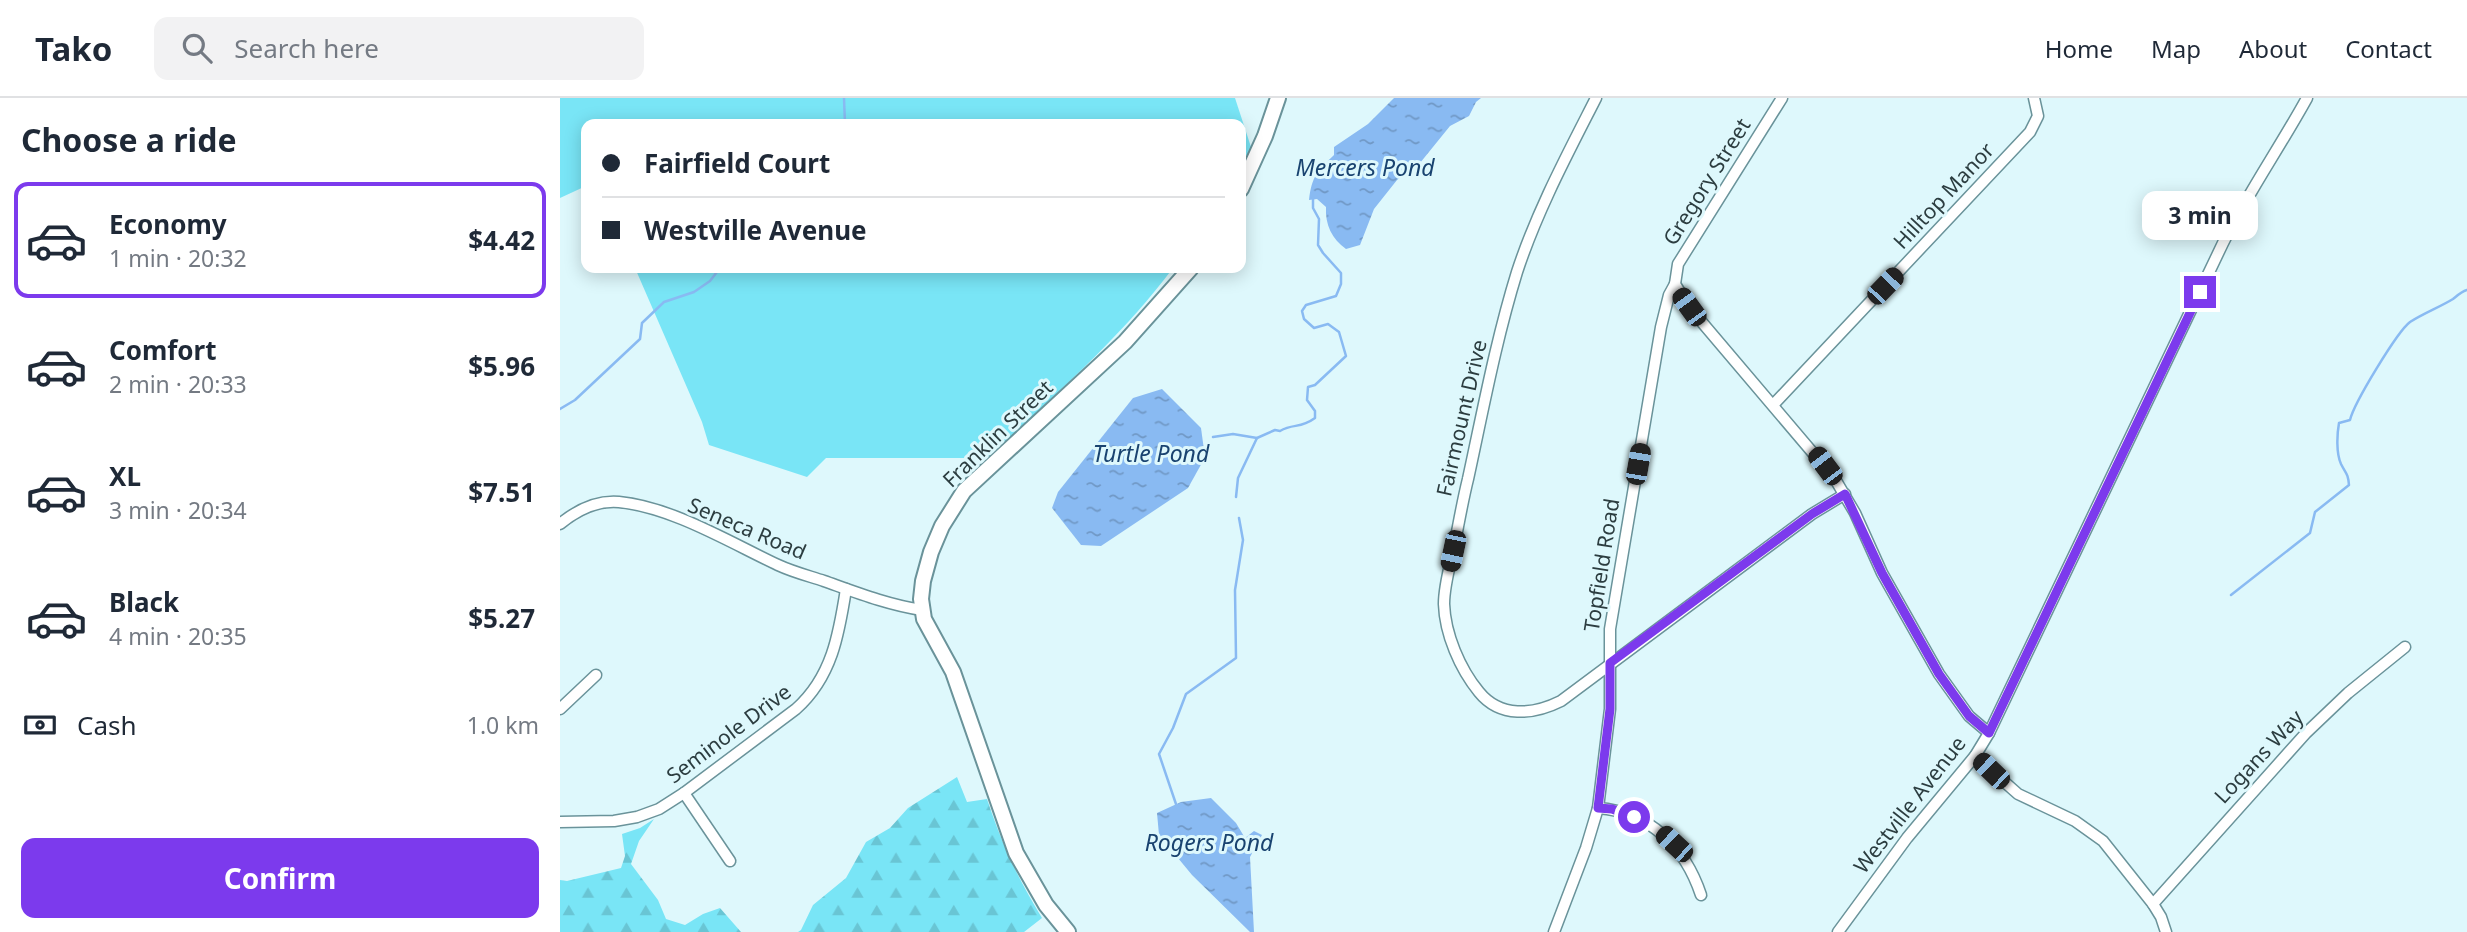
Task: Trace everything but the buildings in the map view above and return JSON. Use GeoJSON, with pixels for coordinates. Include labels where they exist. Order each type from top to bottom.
{"type":"FeatureCollection","features":[{"type":"Feature","properties":{"kind":"main road"},"geometry":{"type":"LineString","coordinates":[[1246,178],[1278,98]]}},
{"type":"Feature","properties":{"kind":"main road","name":"Franklin Street"},"geometry":{"type":"LineString","coordinates":[[1068,932],[1046,905],[1016,853],[953,672],[927,628],[922,610],[921,590],[931,552],[958,499],[995,461],[1116,351],[1186,273]]}},
{"type":"Feature","properties":{"kind":"street","name":"Fairmount Drive"},"geometry":{"type":"LineString","coordinates":[[1596,98],[1556,174],[1517,272],[1488,382],[1444,602],[1448,628],[1464,670],[1482,696],[1500,709],[1524,712],[1548,708],[1812,514],[1845,494]]}},
{"type":"Feature","properties":{"kind":"street","name":"Gregory Street"},"geometry":{"type":"LineString","coordinates":[[1675,284],[1678,264],[1695,234],[1782,98]]}},
{"type":"Feature","properties":{"kind":"street","name":"Hilltop Manor"},"geometry":{"type":"LineString","coordinates":[[1773,405],[2030,132],[2038,116],[2034,98]]}},
{"type":"Feature","properties":{"kind":"street","name":"Westville Avenue"},"geometry":{"type":"LineString","coordinates":[[1838,932],[1907,838],[1975,756],[1989,733],[2234,220],[2307,98]]}},
{"type":"Feature","properties":{"kind":"street","name":"Topfield Road"},"geometry":{"type":"LineString","coordinates":[[1554,932],[1598,808],[1610,709],[1610,629],[1661,327],[1669,295],[1675,284]]}},
{"type":"Feature","properties":{"kind":"street"},"geometry":{"type":"LineString","coordinates":[[1675,284],[1689,307],[1814,452],[1845,494],[1882,573],[1939,674],[1969,716],[1989,733]]}},
{"type":"Feature","properties":{"kind":"street","name":"Seneca Road"},"geometry":{"type":"LineString","coordinates":[[560,524],[591,505],[618,502],[643,507],[725,538],[781,566],[846,589],[922,610]]}},
{"type":"Feature","properties":{"kind":"street","name":"Seminole Drive"},"geometry":{"type":"LineString","coordinates":[[560,822],[614,821],[659,809],[684,793],[808,698],[820,683],[834,651],[846,589]]}},
{"type":"Feature","properties":{"kind":"street","name":"Logans Way"},"geometry":{"type":"LineString","coordinates":[[2153,904],[2306,733],[2348,693],[2405,647]]}},
{"type":"Feature","properties":{"kind":"street"},"geometry":{"type":"LineString","coordinates":[[560,709],[596,674]]}},
{"type":"Feature","properties":{"kind":"street"},"geometry":{"type":"LineString","coordinates":[[1975,756],[2018,794],[2076,821],[2097,836],[2153,904],[2166,932]]}},
{"type":"Feature","properties":{"kind":"street"},"geometry":{"type":"LineString","coordinates":[[684,793],[730,861]]}},
{"type":"Feature","properties":{"kind":"street"},"geometry":{"type":"LineString","coordinates":[[1598,808],[1626,812],[1661,832],[1685,858],[1701,895]]}},
{"type":"Feature","properties":{"kind":"green space"},"geometry":{"type":"Polygon","coordinates":[[[560,98],[1235,98],[1242,119],[581,119],[581,188],[560,198],[560,98]]]}},
{"type":"Feature","properties":{"kind":"green space"},"geometry":{"type":"Polygon","coordinates":[[[1246,132],[1251,147],[1246,156],[1246,132]]]}},
{"type":"Feature","properties":{"kind":"green space"},"geometry":{"type":"Polygon","coordinates":[[[637,273],[1169,273],[1108,343],[988,458],[826,458],[807,477],[709,445],[702,422],[637,273]]]}},
{"type":"Feature","properties":{"kind":"green space"},"geometry":{"type":"Polygon","coordinates":[[[957,777],[967,802],[987,799],[1011,860],[1042,918],[1024,932],[798,932],[813,905],[846,878],[866,842],[890,828],[908,808],[957,777]]]}},
{"type":"Feature","properties":{"kind":"green space"},"geometry":{"type":"Polygon","coordinates":[[[654,819],[639,841],[631,864],[658,900],[666,919],[685,925],[720,908],[741,932],[560,932],[560,880],[567,881],[621,868],[625,856],[622,834],[640,828],[654,819]]]}},
{"type":"Feature","properties":{"kind":"water","name":"Mercers Pond"},"geometry":{"type":"Polygon","coordinates":[[[1394,98],[1481,98],[1469,116],[1450,126],[1420,163],[1397,180],[1374,209],[1360,245],[1346,249],[1330,231],[1326,207],[1317,199],[1309,200],[1312,185],[1319,170],[1334,155],[1334,147],[1368,124],[1394,98]]]}},
{"type":"Feature","properties":{"kind":"water","name":"Turtle Pond"},"geometry":{"type":"Polygon","coordinates":[[[1162,389],[1201,428],[1203,461],[1188,488],[1101,546],[1081,545],[1052,508],[1058,492],[1133,398],[1162,389]]]}},
{"type":"Feature","properties":{"kind":"water","name":"Rogers Pond"},"geometry":{"type":"Polygon","coordinates":[[[1211,798],[1236,823],[1245,838],[1254,831],[1262,835],[1250,857],[1254,932],[1250,932],[1192,875],[1159,835],[1157,813],[1181,802],[1211,798]]]}},
{"type":"Feature","properties":{"kind":"waterway"},"geometry":{"type":"LineString","coordinates":[[844,98],[845,119]]}},
{"type":"Feature","properties":{"kind":"waterway"},"geometry":{"type":"LineString","coordinates":[[1213,437],[1233,434],[1257,438],[1315,418],[1315,411],[1307,400],[1308,387],[1315,385],[1346,356],[1339,332],[1328,324],[1314,328],[1304,319],[1302,311],[1306,305],[1336,296],[1341,284],[1341,273],[1318,245],[1319,219],[1313,208],[1313,198]]}},
{"type":"Feature","properties":{"kind":"waterway"},"geometry":{"type":"LineString","coordinates":[[560,409],[575,400],[640,339],[642,323],[664,302],[694,292],[716,273]]}},
{"type":"Feature","properties":{"kind":"waterway"},"geometry":{"type":"LineString","coordinates":[[2231,595],[2310,533],[2315,512],[2349,485],[2338,454],[2339,423],[2350,420],[2367,384],[2404,328],[2467,290]]}},
{"type":"Feature","properties":{"kind":"waterway"},"geometry":{"type":"LineString","coordinates":[[1236,497],[1238,478],[1257,438]]}},
{"type":"Feature","properties":{"kind":"waterway"},"geometry":{"type":"LineString","coordinates":[[1177,807],[1159,754],[1186,694],[1236,658],[1235,590],[1243,540],[1239,518]]}},
{"type":"Feature","properties":{"kind":"route"},"geometry":{"type":"LineString","coordinates":[[1634,817],[1626,812],[1598,808],[1610,709],[1610,663],[1812,514],[1845,494],[1882,573],[1939,674],[1969,716],[1989,733],[2200,292]]}}]}
